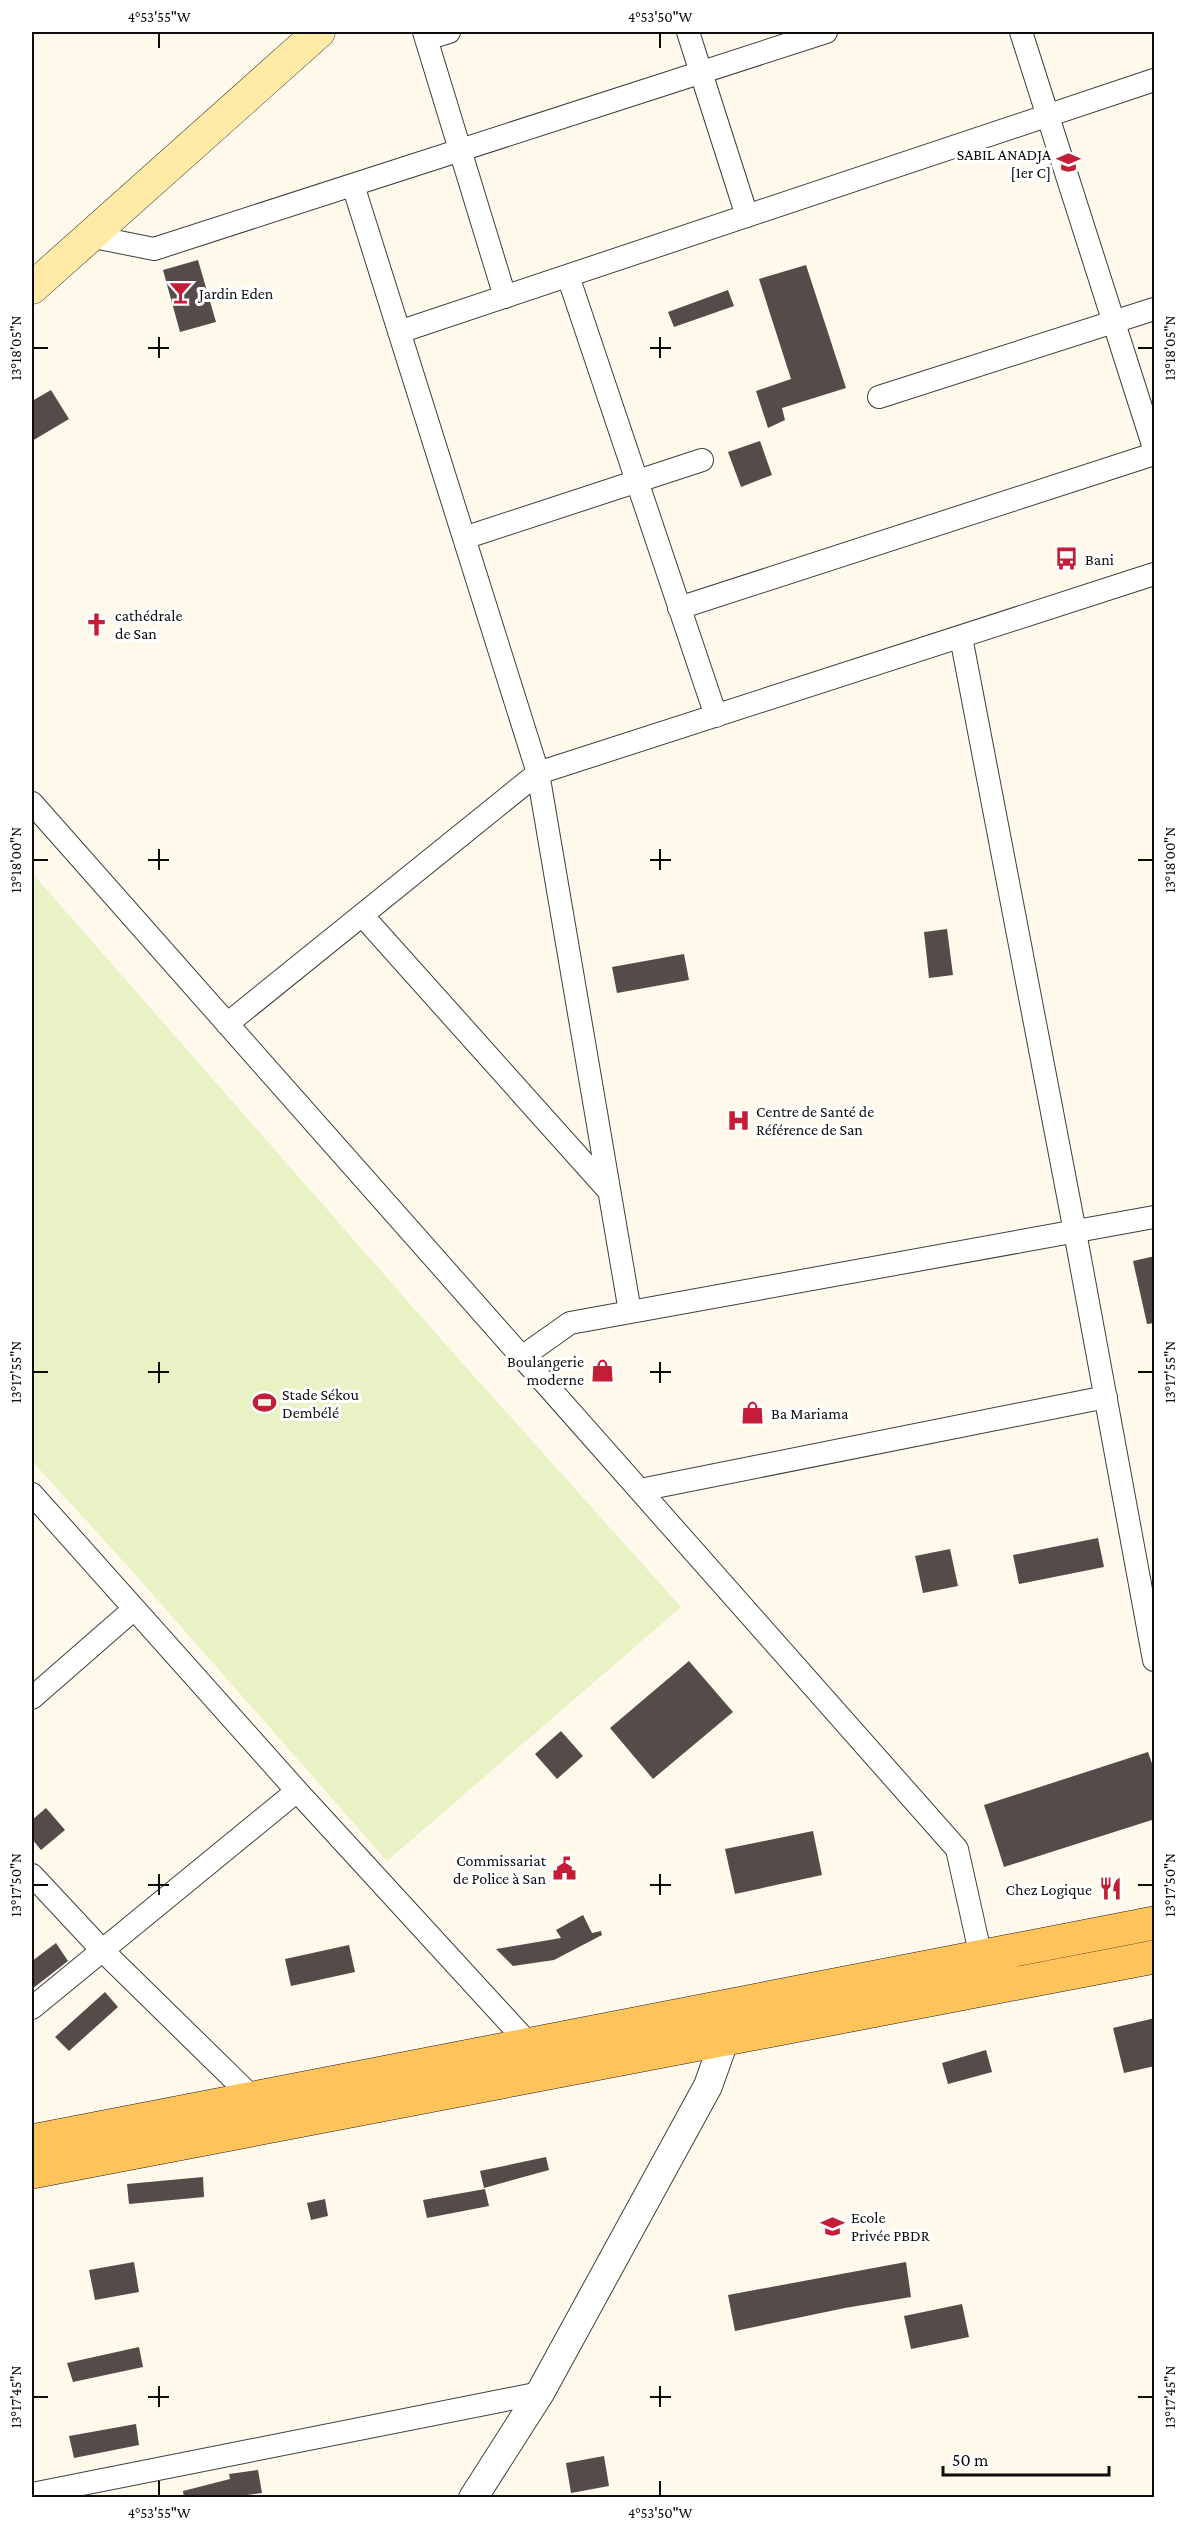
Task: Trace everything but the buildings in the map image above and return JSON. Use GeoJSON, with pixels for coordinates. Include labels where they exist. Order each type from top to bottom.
{"type":"FeatureCollection","features":[{"type":"Feature","properties":{"kind":"main road"},"geometry":{"type":"LineString","coordinates":[[32,288],[319,32]]}},
{"type":"Feature","properties":{"kind":"main road"},"geometry":{"type":"LineString","coordinates":[[32,2172],[722,2023],[981,1957],[1155,1923]]}},
{"type":"Feature","properties":{"kind":"main road"},"geometry":{"type":"LineString","coordinates":[[32,2141],[529,2044],[722,2023],[1155,1957]]}},
{"type":"Feature","properties":{"kind":"street"},"geometry":{"type":"LineString","coordinates":[[449,32],[425,35],[505,297]]}},
{"type":"Feature","properties":{"kind":"street"},"geometry":{"type":"LineString","coordinates":[[688,32],[747,216]]}},
{"type":"Feature","properties":{"kind":"street"},"geometry":{"type":"LineString","coordinates":[[89,236],[154,249],[826,32]]}},
{"type":"Feature","properties":{"kind":"street"},"geometry":{"type":"LineString","coordinates":[[1022,32],[1155,448]]}},
{"type":"Feature","properties":{"kind":"street"},"geometry":{"type":"LineString","coordinates":[[399,332],[1155,80]]}},
{"type":"Feature","properties":{"kind":"street"},"geometry":{"type":"LineString","coordinates":[[353,185],[538,773],[630,1312]]}},
{"type":"Feature","properties":{"kind":"street"},"geometry":{"type":"LineString","coordinates":[[568,276],[716,716]]}},
{"type":"Feature","properties":{"kind":"street"},"geometry":{"type":"LineString","coordinates":[[879,397],[1155,309]]}},
{"type":"Feature","properties":{"kind":"street"},"geometry":{"type":"LineString","coordinates":[[679,608],[1155,454]]}},
{"type":"Feature","properties":{"kind":"street"},"geometry":{"type":"LineString","coordinates":[[464,538],[702,460]]}},
{"type":"Feature","properties":{"kind":"street"},"geometry":{"type":"LineString","coordinates":[[227,1024],[538,773],[1155,574]]}},
{"type":"Feature","properties":{"kind":"street"},"geometry":{"type":"LineString","coordinates":[[961,637],[1076,1232],[1155,1660]]}},
{"type":"Feature","properties":{"kind":"street"},"geometry":{"type":"LineString","coordinates":[[32,803],[957,1848],[981,1957]]}},
{"type":"Feature","properties":{"kind":"street"},"geometry":{"type":"LineString","coordinates":[[362,915],[609,1191]]}},
{"type":"Feature","properties":{"kind":"street"},"geometry":{"type":"LineString","coordinates":[[522,1357],[570,1323],[1155,1218]]}},
{"type":"Feature","properties":{"kind":"street"},"geometry":{"type":"LineString","coordinates":[[640,1490],[1106,1397]]}},
{"type":"Feature","properties":{"kind":"street"},"geometry":{"type":"LineString","coordinates":[[32,1494],[297,1791],[529,2044]]}},
{"type":"Feature","properties":{"kind":"street"},"geometry":{"type":"LineString","coordinates":[[32,1698],[134,1609]]}},
{"type":"Feature","properties":{"kind":"street"},"geometry":{"type":"LineString","coordinates":[[32,2008],[297,1791]]}},
{"type":"Feature","properties":{"kind":"street"},"geometry":{"type":"LineString","coordinates":[[32,1875],[102,1950],[253,2098]]}},
{"type":"Feature","properties":{"kind":"street"},"geometry":{"type":"LineString","coordinates":[[473,2498],[540,2393],[708,2086],[722,2023]]}},
{"type":"Feature","properties":{"kind":"street"},"geometry":{"type":"LineString","coordinates":[[32,2494],[540,2393]]}},
{"type":"Feature","properties":{"kind":"green space","name":"Stade Sékou Dembélé"},"geometry":{"type":"Polygon","coordinates":[[[32,873],[446,1345],[681,1607],[387,1861],[134,1573],[32,1461],[32,873]]]}},
{"type":"Feature","properties":{"kind":"place","name":"SABIL ANADJA [1er C]"},"geometry":{"type":"Point","coordinates":[1069,163]}},
{"type":"Feature","properties":{"kind":"place","name":"Jardin Eden"},"geometry":{"type":"Point","coordinates":[181,293]}},
{"type":"Feature","properties":{"kind":"place","name":"Bani"},"geometry":{"type":"Point","coordinates":[1067,559]}},
{"type":"Feature","properties":{"kind":"place","name":"cathédrale de San"},"geometry":{"type":"Point","coordinates":[97,624]}},
{"type":"Feature","properties":{"kind":"place","name":"Centre de Santé de Référence de San"},"geometry":{"type":"Point","coordinates":[738,1120]}},
{"type":"Feature","properties":{"kind":"place","name":"Boulangerie moderne"},"geometry":{"type":"Point","coordinates":[602,1370]}},
{"type":"Feature","properties":{"kind":"place","name":"Stade Sékou Dembélé"},"geometry":{"type":"Point","coordinates":[264,1403]}},
{"type":"Feature","properties":{"kind":"place","name":"Ba Mariama"},"geometry":{"type":"Point","coordinates":[753,1413]}},
{"type":"Feature","properties":{"kind":"place","name":"Commissariat de Police à San"},"geometry":{"type":"Point","coordinates":[564,1869]}},
{"type":"Feature","properties":{"kind":"place","name":"Chez Logique"},"geometry":{"type":"Point","coordinates":[1110,1889]}},
{"type":"Feature","properties":{"kind":"place","name":"Ecole Privée PBDR"},"geometry":{"type":"Point","coordinates":[833,2226]}}]}
